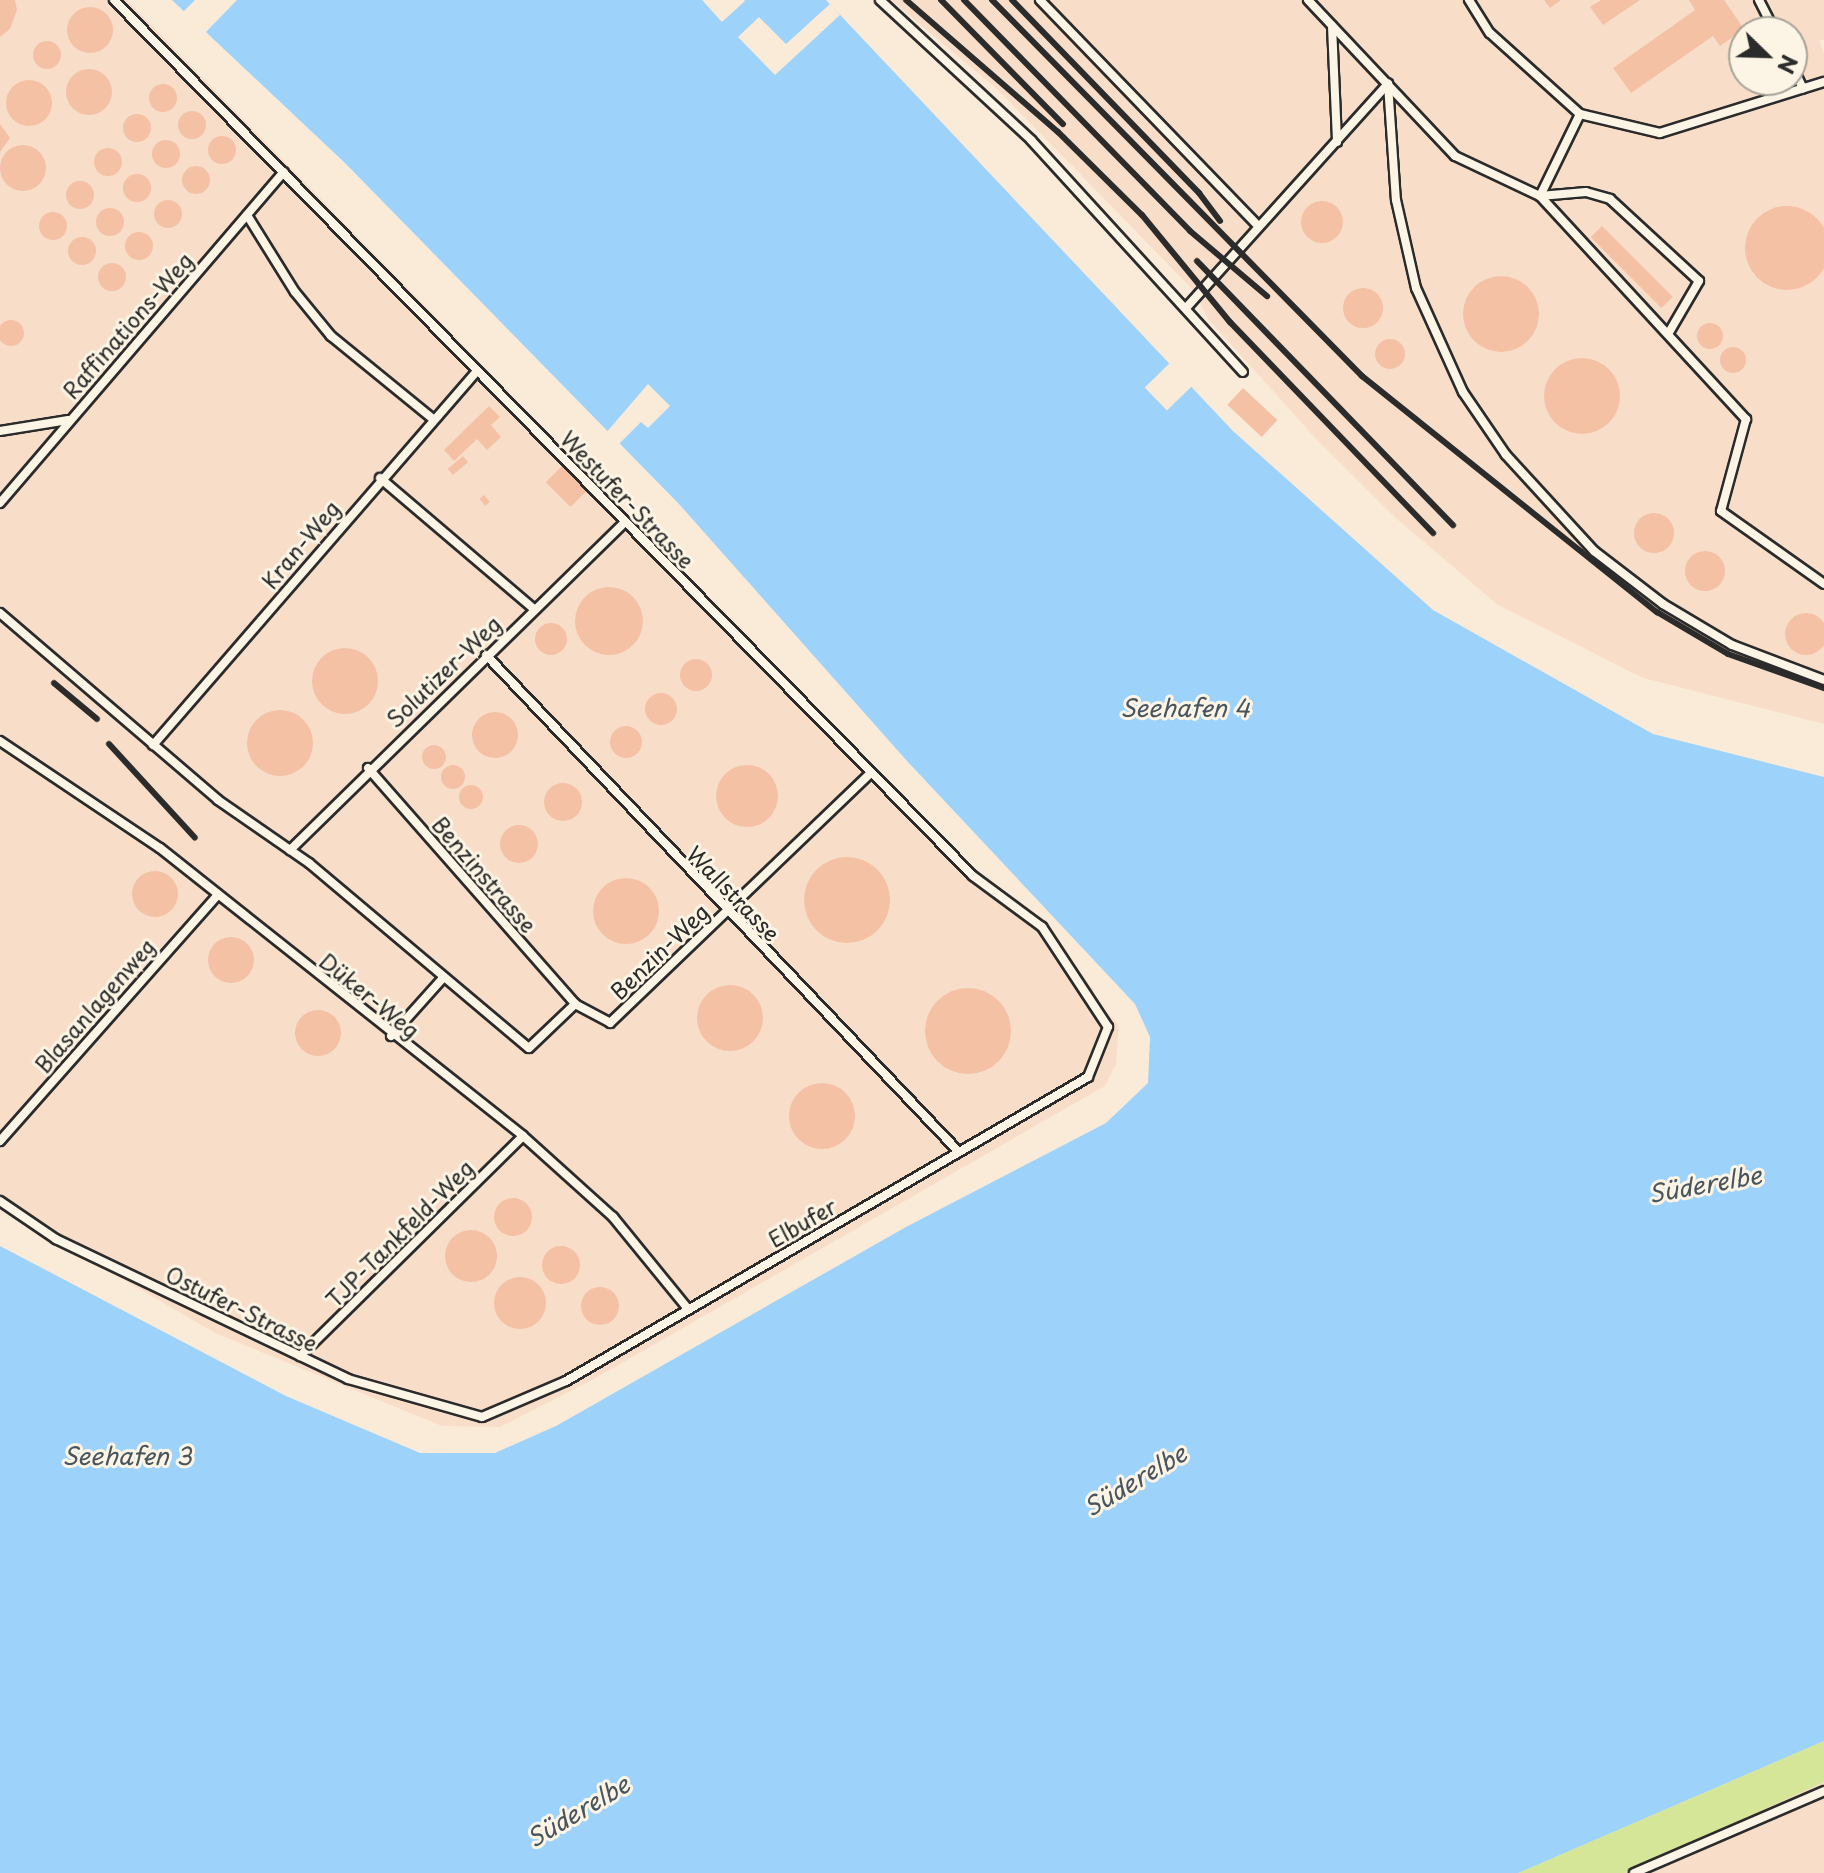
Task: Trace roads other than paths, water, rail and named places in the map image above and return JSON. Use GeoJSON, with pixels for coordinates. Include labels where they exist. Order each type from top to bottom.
{"type":"FeatureCollection","features":[{"type":"Feature","properties":{"kind":"lane","name":"Westufer-Strasse"},"geometry":{"type":"LineString","coordinates":[[114,0],[973,876],[1042,927],[1108,1027]]}},
{"type":"Feature","properties":{"kind":"lane"},"geometry":{"type":"LineString","coordinates":[[880,0],[1031,140],[1243,372]]}},
{"type":"Feature","properties":{"kind":"lane"},"geometry":{"type":"LineString","coordinates":[[1040,0],[1257,225]]}},
{"type":"Feature","properties":{"kind":"lane"},"geometry":{"type":"LineString","coordinates":[[1308,0],[1455,156],[1540,196],[1746,419],[1721,511],[1824,584]]}},
{"type":"Feature","properties":{"kind":"lane"},"geometry":{"type":"LineString","coordinates":[[1469,0],[1490,33],[1580,114],[1660,133],[1780,96]]}},
{"type":"Feature","properties":{"kind":"lane"},"geometry":{"type":"LineString","coordinates":[[1332,26],[1337,142]]}},
{"type":"Feature","properties":{"kind":"lane"},"geometry":{"type":"LineString","coordinates":[[1186,308],[1241,249],[1257,225],[1388,84]]}},
{"type":"Feature","properties":{"kind":"lane"},"geometry":{"type":"LineString","coordinates":[[1388,84],[1396,200],[1416,288],[1463,392],[1506,455],[1594,551],[1663,604],[1732,645],[1824,680]]}},
{"type":"Feature","properties":{"kind":"lane"},"geometry":{"type":"LineString","coordinates":[[1540,196],[1580,114]]}},
{"type":"Feature","properties":{"kind":"lane","name":"Raffinations-Weg"},"geometry":{"type":"LineString","coordinates":[[0,503],[284,172]]}},
{"type":"Feature","properties":{"kind":"lane"},"geometry":{"type":"LineString","coordinates":[[1540,196],[1586,192],[1610,199],[1699,281],[1668,334]]}},
{"type":"Feature","properties":{"kind":"lane"},"geometry":{"type":"LineString","coordinates":[[247,215],[295,292],[331,336],[433,419]]}},
{"type":"Feature","properties":{"kind":"lane","name":"Kran-Weg"},"geometry":{"type":"LineString","coordinates":[[153,745],[380,478],[477,371]]}},
{"type":"Feature","properties":{"kind":"lane"},"geometry":{"type":"LineString","coordinates":[[0,431],[69,420]]}},
{"type":"Feature","properties":{"kind":"lane"},"geometry":{"type":"LineString","coordinates":[[380,478],[534,609]]}},
{"type":"Feature","properties":{"kind":"lane","name":"Solutizer-Weg"},"geometry":{"type":"LineString","coordinates":[[290,850],[368,768],[625,522]]}},
{"type":"Feature","properties":{"kind":"lane"},"geometry":{"type":"LineString","coordinates":[[0,613],[218,800],[290,850],[529,1048],[575,1004]]}},
{"type":"Feature","properties":{"kind":"lane","name":"Wallstrasse"},"geometry":{"type":"LineString","coordinates":[[486,655],[726,912],[959,1152]]}},
{"type":"Feature","properties":{"kind":"lane","name":"Düker-Weg"},"geometry":{"type":"LineString","coordinates":[[0,741],[160,848],[391,1036],[523,1136],[613,1217],[688,1309]]}},
{"type":"Feature","properties":{"kind":"lane","name":"Benzinstrasse"},"geometry":{"type":"LineString","coordinates":[[368,768],[575,1004]]}},
{"type":"Feature","properties":{"kind":"lane","name":"Benzin-Weg"},"geometry":{"type":"LineString","coordinates":[[575,1004],[610,1023],[871,773]]}},
{"type":"Feature","properties":{"kind":"lane","name":"Blasanlagenweg"},"geometry":{"type":"LineString","coordinates":[[0,1141],[218,895]]}},
{"type":"Feature","properties":{"kind":"lane"},"geometry":{"type":"LineString","coordinates":[[391,1036],[444,977]]}},
{"type":"Feature","properties":{"kind":"lane","name":"Elbufer"},"geometry":{"type":"LineString","coordinates":[[482,1417],[566,1381],[1088,1077],[1108,1027]]}},
{"type":"Feature","properties":{"kind":"lane","name":"TJP-Tankfeld-Weg"},"geometry":{"type":"LineString","coordinates":[[300,1356],[523,1136]]}},
{"type":"Feature","properties":{"kind":"lane","name":"Ostufer-Strasse"},"geometry":{"type":"LineString","coordinates":[[0,1201],[56,1239],[348,1379],[482,1417]]}},
{"type":"Feature","properties":{"kind":"lane"},"geometry":{"type":"LineString","coordinates":[[1634,1873],[1824,1791]]}},
{"type":"Feature","properties":{"kind":"water"},"geometry":{"type":"Polygon","coordinates":[[[172,0],[826,0],[1233,431],[1433,610],[1653,734],[1824,777],[1824,1741],[1518,1873],[0,1873],[0,1246],[286,1396],[420,1453],[495,1453],[556,1426],[906,1227],[1106,1123],[1148,1083],[1150,1037],[1135,1004],[907,761],[679,504],[345,163],[172,0]]]}},
{"type":"Feature","properties":{"kind":"railway"},"geometry":{"type":"LineString","coordinates":[[906,0],[1058,132],[1142,215],[1230,322],[1433,533]]}},
{"type":"Feature","properties":{"kind":"railway"},"geometry":{"type":"LineString","coordinates":[[941,0],[1063,124]]}},
{"type":"Feature","properties":{"kind":"railway"},"geometry":{"type":"LineString","coordinates":[[964,0],[1190,231],[1267,296]]}},
{"type":"Feature","properties":{"kind":"railway"},"geometry":{"type":"LineString","coordinates":[[992,0],[1362,376],[1657,612],[1728,654],[1824,688]]}},
{"type":"Feature","properties":{"kind":"railway"},"geometry":{"type":"LineString","coordinates":[[1012,0],[1199,193],[1220,221]]}},
{"type":"Feature","properties":{"kind":"railway"},"geometry":{"type":"LineString","coordinates":[[1197,261],[1453,525]]}},
{"type":"Feature","properties":{"kind":"railway"},"geometry":{"type":"LineString","coordinates":[[54,683],[97,719]]}},
{"type":"Feature","properties":{"kind":"railway"},"geometry":{"type":"LineString","coordinates":[[109,744],[195,838]]}},
{"type":"Feature","properties":{"kind":"water label","name":"Seehafen 4"},"geometry":{"type":"Point","coordinates":[1185,708]}},
{"type":"Feature","properties":{"kind":"water label","name":"Süderelbe"},"geometry":{"type":"Point","coordinates":[1705,1184]}},
{"type":"Feature","properties":{"kind":"water label","name":"Seehafen 3"},"geometry":{"type":"Point","coordinates":[127,1456]}},
{"type":"Feature","properties":{"kind":"water label","name":"Süderelbe"},"geometry":{"type":"Point","coordinates":[1135,1480]}},
{"type":"Feature","properties":{"kind":"water label","name":"Süderelbe"},"geometry":{"type":"Point","coordinates":[578,1811]}}]}
